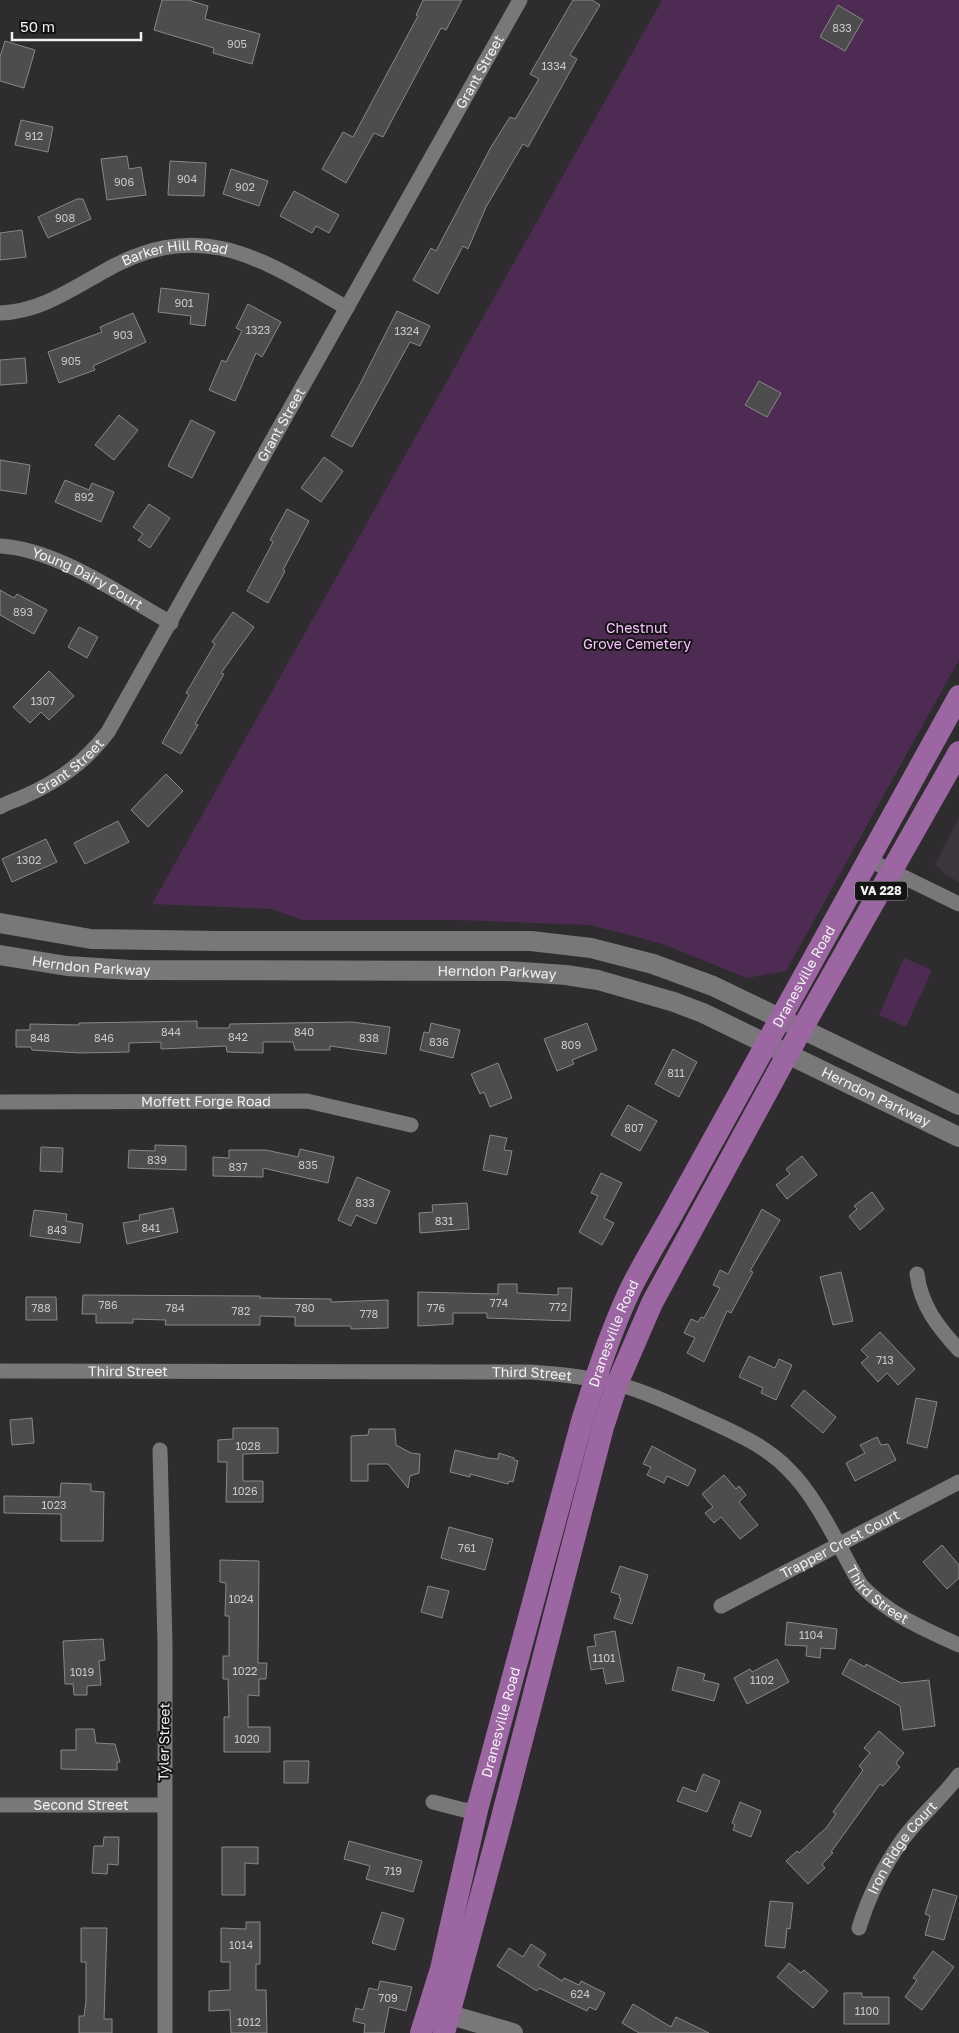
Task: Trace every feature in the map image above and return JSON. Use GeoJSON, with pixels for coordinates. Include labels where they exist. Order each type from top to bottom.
{"type":"FeatureCollection","features":[{"type":"Feature","properties":{"kind":"main road","name":"Dranesville Road"},"geometry":{"type":"LineString","coordinates":[[421,2033],[441,1969],[477,1810],[595,1380],[631,1289],[959,696]]}},
{"type":"Feature","properties":{"kind":"main road","name":"Dranesville Road"},"geometry":{"type":"LineString","coordinates":[[446,2024],[500,1825],[600,1437],[617,1384],[652,1304],[787,1055],[959,752]]}},
{"type":"Feature","properties":{"kind":"main road","name":"Herndon Parkway"},"geometry":{"type":"LineString","coordinates":[[0,923],[91,939],[531,941],[614,953],[684,974],[780,1018],[959,1105]]}},
{"type":"Feature","properties":{"kind":"main road","name":"Herndon Parkway"},"geometry":{"type":"LineString","coordinates":[[0,954],[67,966],[132,970],[492,970],[566,975],[598,980],[674,1002],[959,1137]]}},
{"type":"Feature","properties":{"kind":"main road"},"geometry":{"type":"LineString","coordinates":[[428,2008],[446,2024],[513,2033]]}},
{"type":"Feature","properties":{"kind":"street","name":"Grant Street"},"geometry":{"type":"LineString","coordinates":[[0,807],[56,781],[77,767],[108,732],[520,0]]}},
{"type":"Feature","properties":{"kind":"street","name":"Barker Hill Road"},"geometry":{"type":"LineString","coordinates":[[0,313],[32,308],[56,299],[120,262],[145,252],[170,247],[196,245],[223,248],[248,255],[273,266],[347,308]]}},
{"type":"Feature","properties":{"kind":"street","name":"Young Dairy Court"},"geometry":{"type":"LineString","coordinates":[[0,546],[36,552],[59,561],[170,623]]}},
{"type":"Feature","properties":{"kind":"street"},"geometry":{"type":"LineString","coordinates":[[869,860],[959,904]]}},
{"type":"Feature","properties":{"kind":"street","name":"Moffett Forge Road"},"geometry":{"type":"LineString","coordinates":[[0,1102],[307,1101],[332,1105],[411,1125]]}},
{"type":"Feature","properties":{"kind":"street"},"geometry":{"type":"LineString","coordinates":[[918,1274],[925,1305],[934,1321],[959,1350]]}},
{"type":"Feature","properties":{"kind":"street","name":"Third Street"},"geometry":{"type":"LineString","coordinates":[[0,1372],[530,1372],[617,1384],[648,1394],[740,1435],[771,1454],[789,1470],[807,1491],[861,1585],[873,1598],[898,1616],[959,1645]]}},
{"type":"Feature","properties":{"kind":"street","name":"Tyler Street"},"geometry":{"type":"LineString","coordinates":[[160,1450],[165,1614],[165,2033]]}},
{"type":"Feature","properties":{"kind":"street","name":"Trapper Crest Court"},"geometry":{"type":"LineString","coordinates":[[722,1606],[959,1482]]}},
{"type":"Feature","properties":{"kind":"street","name":"Iron Ridge Court"},"geometry":{"type":"LineString","coordinates":[[859,1928],[869,1896],[881,1873],[904,1838],[959,1775]]}},
{"type":"Feature","properties":{"kind":"street"},"geometry":{"type":"LineString","coordinates":[[433,1802],[464,1810],[477,1810]]}},
{"type":"Feature","properties":{"kind":"street","name":"Second Street"},"geometry":{"type":"LineString","coordinates":[[0,1805],[164,1806]]}},
{"type":"Feature","properties":{"kind":"shaded area"},"geometry":{"type":"Polygon","coordinates":[[[959,818],[959,882],[946,875],[935,864],[959,818]]]}},
{"type":"Feature","properties":{"kind":"green space","name":"Chestnut Grove Cemetery"},"geometry":{"type":"Polygon","coordinates":[[[662,0],[959,0],[959,660],[786,971],[747,978],[663,944],[590,925],[456,920],[302,920],[272,909],[152,904],[662,0]]]}},
{"type":"Feature","properties":{"kind":"green space"},"geometry":{"type":"Polygon","coordinates":[[[904,958],[932,970],[906,1027],[879,1015],[904,958]]]}},
{"type":"Feature","properties":{"kind":"building"},"geometry":{"type":"Polygon","coordinates":[[[162,0],[188,0],[208,6],[205,19],[260,34],[252,64],[213,53],[214,48],[154,30],[162,0]]]}},
{"type":"Feature","properties":{"kind":"building"},"geometry":{"type":"Polygon","coordinates":[[[423,0],[462,0],[446,30],[441,28],[383,137],[374,133],[346,183],[322,169],[343,132],[353,137],[418,16],[416,15],[423,0]]]}},
{"type":"Feature","properties":{"kind":"building"},"geometry":{"type":"Polygon","coordinates":[[[573,0],[592,0],[600,5],[570,55],[577,59],[528,147],[523,144],[486,207],[468,249],[463,246],[438,294],[413,280],[431,248],[436,251],[491,147],[510,117],[515,119],[539,79],[530,74],[573,0]]]}},
{"type":"Feature","properties":{"kind":"building"},"geometry":{"type":"Polygon","coordinates":[[[838,5],[863,20],[845,51],[820,37],[838,5]]]}},
{"type":"Feature","properties":{"kind":"building"},"geometry":{"type":"Polygon","coordinates":[[[5,41],[35,50],[24,88],[0,81],[0,57],[5,41]]]}},
{"type":"Feature","properties":{"kind":"building"},"geometry":{"type":"Polygon","coordinates":[[[21,120],[53,127],[48,152],[15,145],[21,120]]]}},
{"type":"Feature","properties":{"kind":"building"},"geometry":{"type":"Polygon","coordinates":[[[127,156],[129,169],[141,167],[146,195],[107,200],[101,159],[127,156]]]}},
{"type":"Feature","properties":{"kind":"building"},"geometry":{"type":"Polygon","coordinates":[[[170,161],[206,163],[204,196],[168,195],[170,161]]]}},
{"type":"Feature","properties":{"kind":"building"},"geometry":{"type":"Polygon","coordinates":[[[231,169],[268,181],[259,206],[223,194],[231,169]]]}},
{"type":"Feature","properties":{"kind":"building"},"geometry":{"type":"Polygon","coordinates":[[[294,191],[339,215],[329,233],[316,226],[312,233],[280,216],[294,191]]]}},
{"type":"Feature","properties":{"kind":"building"},"geometry":{"type":"Polygon","coordinates":[[[77,199],[83,199],[91,219],[48,238],[38,217],[77,199]]]}},
{"type":"Feature","properties":{"kind":"building"},"geometry":{"type":"Polygon","coordinates":[[[22,230],[26,257],[0,260],[0,233],[22,230]]]}},
{"type":"Feature","properties":{"kind":"building"},"geometry":{"type":"Polygon","coordinates":[[[161,288],[209,294],[205,326],[190,324],[191,316],[158,312],[161,288]]]}},
{"type":"Feature","properties":{"kind":"building"},"geometry":{"type":"Polygon","coordinates":[[[248,304],[281,322],[262,357],[256,353],[235,401],[209,390],[222,360],[226,362],[242,331],[236,328],[248,304]]]}},
{"type":"Feature","properties":{"kind":"building"},"geometry":{"type":"Polygon","coordinates":[[[397,311],[430,326],[420,346],[410,342],[352,447],[331,436],[397,311]]]}},
{"type":"Feature","properties":{"kind":"building"},"geometry":{"type":"Polygon","coordinates":[[[133,313],[146,342],[93,366],[95,370],[59,383],[48,352],[102,332],[100,327],[133,313]]]}},
{"type":"Feature","properties":{"kind":"building"},"geometry":{"type":"Polygon","coordinates":[[[25,358],[27,383],[0,385],[0,360],[25,358]]]}},
{"type":"Feature","properties":{"kind":"building"},"geometry":{"type":"Polygon","coordinates":[[[759,381],[781,393],[767,417],[745,405],[759,381]]]}},
{"type":"Feature","properties":{"kind":"building"},"geometry":{"type":"Polygon","coordinates":[[[119,415],[138,430],[114,460],[95,445],[119,415]]]}},
{"type":"Feature","properties":{"kind":"building"},"geometry":{"type":"Polygon","coordinates":[[[191,420],[215,432],[192,478],[168,466],[191,420]]]}},
{"type":"Feature","properties":{"kind":"building"},"geometry":{"type":"Polygon","coordinates":[[[324,457],[343,471],[321,502],[301,488],[324,457]]]}},
{"type":"Feature","properties":{"kind":"building"},"geometry":{"type":"Polygon","coordinates":[[[0,460],[30,465],[26,494],[0,490],[0,460]]]}},
{"type":"Feature","properties":{"kind":"building"},"geometry":{"type":"Polygon","coordinates":[[[65,480],[89,490],[92,483],[114,492],[101,522],[55,502],[65,480]]]}},
{"type":"Feature","properties":{"kind":"building"},"geometry":{"type":"Polygon","coordinates":[[[149,504],[170,518],[150,548],[138,540],[143,534],[133,527],[149,504]]]}},
{"type":"Feature","properties":{"kind":"building"},"geometry":{"type":"Polygon","coordinates":[[[287,509],[309,521],[268,603],[247,591],[273,542],[270,540],[287,509]]]}},
{"type":"Feature","properties":{"kind":"building"},"geometry":{"type":"Polygon","coordinates":[[[0,590],[14,598],[17,594],[47,610],[34,634],[0,615],[0,590]]]}},
{"type":"Feature","properties":{"kind":"building"},"geometry":{"type":"Polygon","coordinates":[[[233,612],[254,627],[221,673],[224,674],[195,724],[198,725],[181,754],[162,743],[189,695],[186,693],[215,644],[212,642],[233,612]]]}},
{"type":"Feature","properties":{"kind":"building"},"geometry":{"type":"Polygon","coordinates":[[[79,627],[98,637],[87,658],[68,647],[79,627]]]}},
{"type":"Feature","properties":{"kind":"building"},"geometry":{"type":"Polygon","coordinates":[[[49,671],[74,696],[49,720],[41,712],[30,723],[13,707],[49,671]]]}},
{"type":"Feature","properties":{"kind":"building"},"geometry":{"type":"Polygon","coordinates":[[[166,774],[183,791],[148,827],[131,810],[166,774]]]}},
{"type":"Feature","properties":{"kind":"building"},"geometry":{"type":"Polygon","coordinates":[[[118,821],[129,842],[85,864],[74,843],[118,821]]]}},
{"type":"Feature","properties":{"kind":"building"},"geometry":{"type":"Polygon","coordinates":[[[46,839],[57,862],[12,882],[2,859],[46,839]]]}},
{"type":"Feature","properties":{"kind":"building"},"geometry":{"type":"Polygon","coordinates":[[[197,1021],[197,1028],[229,1028],[230,1024],[352,1022],[390,1027],[386,1054],[330,1046],[330,1050],[295,1050],[293,1042],[263,1042],[263,1053],[227,1052],[226,1046],[161,1049],[161,1042],[129,1043],[129,1052],[80,1053],[16,1047],[16,1030],[30,1030],[30,1024],[79,1025],[79,1023],[197,1021]]]}},
{"type":"Feature","properties":{"kind":"building"},"geometry":{"type":"Polygon","coordinates":[[[431,1023],[460,1030],[453,1058],[420,1050],[424,1032],[429,1033],[431,1023]]]}},
{"type":"Feature","properties":{"kind":"building"},"geometry":{"type":"Polygon","coordinates":[[[587,1023],[597,1050],[572,1060],[574,1064],[557,1071],[544,1039],[587,1023]]]}},
{"type":"Feature","properties":{"kind":"building"},"geometry":{"type":"Polygon","coordinates":[[[673,1049],[697,1062],[679,1097],[655,1084],[673,1049]]]}},
{"type":"Feature","properties":{"kind":"building"},"geometry":{"type":"Polygon","coordinates":[[[498,1063],[512,1098],[490,1107],[484,1092],[480,1094],[471,1074],[498,1063]]]}},
{"type":"Feature","properties":{"kind":"building"},"geometry":{"type":"Polygon","coordinates":[[[628,1105],[657,1121],[640,1151],[611,1135],[628,1105]]]}},
{"type":"Feature","properties":{"kind":"building"},"geometry":{"type":"Polygon","coordinates":[[[490,1135],[507,1138],[504,1150],[512,1151],[507,1175],[483,1170],[490,1135]]]}},
{"type":"Feature","properties":{"kind":"building"},"geometry":{"type":"Polygon","coordinates":[[[155,1145],[186,1146],[186,1170],[128,1168],[129,1150],[155,1151],[155,1145]]]}},
{"type":"Feature","properties":{"kind":"building"},"geometry":{"type":"Polygon","coordinates":[[[41,1147],[63,1148],[62,1172],[40,1171],[41,1147]]]}},
{"type":"Feature","properties":{"kind":"building"},"geometry":{"type":"Polygon","coordinates":[[[300,1149],[334,1157],[328,1183],[263,1168],[263,1177],[213,1176],[213,1157],[229,1158],[229,1150],[266,1150],[298,1157],[300,1149]]]}},
{"type":"Feature","properties":{"kind":"building"},"geometry":{"type":"Polygon","coordinates":[[[802,1156],[817,1175],[787,1199],[776,1185],[790,1174],[786,1169],[802,1156]]]}},
{"type":"Feature","properties":{"kind":"building"},"geometry":{"type":"Polygon","coordinates":[[[601,1173],[622,1183],[604,1218],[614,1223],[602,1245],[579,1232],[598,1196],[591,1193],[601,1173]]]}},
{"type":"Feature","properties":{"kind":"building"},"geometry":{"type":"Polygon","coordinates":[[[357,1177],[390,1191],[376,1224],[356,1215],[351,1226],[338,1220],[357,1177]]]}},
{"type":"Feature","properties":{"kind":"building"},"geometry":{"type":"Polygon","coordinates":[[[872,1192],[884,1209],[860,1230],[849,1216],[857,1209],[854,1206],[872,1192]]]}},
{"type":"Feature","properties":{"kind":"building"},"geometry":{"type":"Polygon","coordinates":[[[467,1203],[469,1229],[420,1233],[419,1213],[433,1212],[432,1205],[467,1203]]]}},
{"type":"Feature","properties":{"kind":"building"},"geometry":{"type":"Polygon","coordinates":[[[173,1208],[178,1232],[127,1244],[123,1223],[140,1220],[139,1215],[173,1208]]]}},
{"type":"Feature","properties":{"kind":"building"},"geometry":{"type":"Polygon","coordinates":[[[762,1209],[780,1220],[750,1271],[753,1272],[731,1313],[727,1311],[704,1362],[687,1353],[695,1338],[684,1333],[691,1319],[698,1322],[701,1317],[704,1318],[720,1288],[713,1285],[720,1270],[728,1274],[762,1209]]]}},
{"type":"Feature","properties":{"kind":"building"},"geometry":{"type":"Polygon","coordinates":[[[34,1210],[67,1214],[66,1221],[83,1224],[80,1243],[30,1236],[34,1210]]]}},
{"type":"Feature","properties":{"kind":"building"},"geometry":{"type":"Polygon","coordinates":[[[841,1272],[853,1321],[833,1325],[820,1277],[841,1272]]]}},
{"type":"Feature","properties":{"kind":"building"},"geometry":{"type":"Polygon","coordinates":[[[498,1284],[517,1284],[517,1293],[558,1295],[558,1288],[572,1288],[570,1321],[487,1318],[487,1313],[453,1313],[453,1324],[418,1326],[418,1292],[498,1294],[498,1284]]]}},
{"type":"Feature","properties":{"kind":"building"},"geometry":{"type":"Polygon","coordinates":[[[83,1295],[260,1296],[260,1298],[331,1299],[331,1302],[388,1300],[388,1328],[351,1329],[351,1326],[295,1326],[295,1317],[260,1316],[260,1325],[165,1325],[166,1320],[133,1319],[133,1323],[96,1323],[96,1314],[82,1314],[83,1295]]]}},
{"type":"Feature","properties":{"kind":"building"},"geometry":{"type":"Polygon","coordinates":[[[26,1297],[56,1297],[57,1320],[26,1320],[26,1297]]]}},
{"type":"Feature","properties":{"kind":"building"},"geometry":{"type":"Polygon","coordinates":[[[880,1332],[915,1369],[898,1385],[887,1373],[878,1382],[861,1363],[868,1357],[861,1350],[880,1332]]]}},
{"type":"Feature","properties":{"kind":"building"},"geometry":{"type":"Polygon","coordinates":[[[749,1356],[775,1368],[779,1359],[792,1365],[776,1400],[761,1393],[763,1388],[739,1377],[749,1356]]]}},
{"type":"Feature","properties":{"kind":"building"},"geometry":{"type":"Polygon","coordinates":[[[804,1390],[836,1417],[823,1433],[791,1406],[804,1390]]]}},
{"type":"Feature","properties":{"kind":"building"},"geometry":{"type":"Polygon","coordinates":[[[916,1398],[937,1402],[927,1448],[907,1443],[916,1398]]]}},
{"type":"Feature","properties":{"kind":"building"},"geometry":{"type":"Polygon","coordinates":[[[32,1418],[34,1443],[12,1445],[10,1420],[32,1418]]]}},
{"type":"Feature","properties":{"kind":"building"},"geometry":{"type":"Polygon","coordinates":[[[233,1428],[278,1428],[278,1453],[243,1454],[243,1481],[263,1481],[263,1502],[226,1502],[227,1462],[218,1462],[218,1440],[233,1439],[233,1428]]]}},
{"type":"Feature","properties":{"kind":"building"},"geometry":{"type":"Polygon","coordinates":[[[369,1429],[395,1429],[396,1445],[411,1453],[420,1454],[419,1473],[410,1476],[408,1488],[388,1464],[368,1464],[368,1481],[351,1481],[351,1436],[368,1435],[369,1429]]]}},
{"type":"Feature","properties":{"kind":"building"},"geometry":{"type":"Polygon","coordinates":[[[877,1437],[881,1445],[888,1444],[896,1460],[855,1481],[846,1463],[865,1453],[860,1445],[877,1437]]]}},
{"type":"Feature","properties":{"kind":"building"},"geometry":{"type":"Polygon","coordinates":[[[652,1446],[696,1470],[688,1486],[667,1476],[664,1483],[647,1475],[651,1467],[643,1464],[652,1446]]]}},
{"type":"Feature","properties":{"kind":"building"},"geometry":{"type":"Polygon","coordinates":[[[455,1450],[488,1458],[498,1459],[499,1453],[514,1458],[514,1460],[518,1461],[513,1482],[509,1481],[508,1484],[470,1474],[470,1477],[450,1472],[455,1450]]]}},
{"type":"Feature","properties":{"kind":"building"},"geometry":{"type":"Polygon","coordinates":[[[724,1475],[736,1489],[739,1486],[746,1495],[739,1502],[758,1525],[740,1539],[721,1517],[714,1523],[705,1513],[713,1507],[702,1494],[724,1475]]]}},
{"type":"Feature","properties":{"kind":"building"},"geometry":{"type":"Polygon","coordinates":[[[61,1483],[91,1484],[91,1491],[104,1492],[103,1541],[61,1541],[61,1514],[4,1513],[4,1496],[60,1497],[61,1483]]]}},
{"type":"Feature","properties":{"kind":"building"},"geometry":{"type":"Polygon","coordinates":[[[449,1527],[493,1539],[485,1570],[441,1558],[449,1527]]]}},
{"type":"Feature","properties":{"kind":"building"},"geometry":{"type":"Polygon","coordinates":[[[942,1545],[959,1565],[959,1578],[947,1589],[923,1562],[942,1545]]]}},
{"type":"Feature","properties":{"kind":"building"},"geometry":{"type":"Polygon","coordinates":[[[220,1560],[259,1561],[258,1663],[267,1663],[266,1679],[259,1679],[259,1696],[248,1695],[248,1727],[270,1727],[270,1752],[224,1752],[224,1717],[229,1717],[228,1679],[223,1679],[223,1656],[229,1656],[229,1616],[225,1616],[226,1583],[220,1582],[220,1560]]]}},
{"type":"Feature","properties":{"kind":"building"},"geometry":{"type":"Polygon","coordinates":[[[620,1566],[648,1575],[632,1624],[614,1618],[621,1599],[619,1598],[620,1595],[611,1592],[620,1566]]]}},
{"type":"Feature","properties":{"kind":"building"},"geometry":{"type":"Polygon","coordinates":[[[428,1586],[449,1591],[442,1618],[421,1612],[428,1586]]]}},
{"type":"Feature","properties":{"kind":"building"},"geometry":{"type":"Polygon","coordinates":[[[787,1622],[837,1629],[835,1649],[821,1648],[820,1658],[806,1656],[807,1646],[785,1645],[787,1622]]]}},
{"type":"Feature","properties":{"kind":"building"},"geometry":{"type":"Polygon","coordinates":[[[615,1631],[624,1681],[606,1684],[603,1668],[591,1670],[587,1647],[596,1646],[594,1635],[615,1631]]]}},
{"type":"Feature","properties":{"kind":"building"},"geometry":{"type":"Polygon","coordinates":[[[103,1639],[105,1660],[99,1661],[101,1685],[87,1686],[87,1695],[74,1695],[73,1684],[65,1684],[63,1641],[103,1639]]]}},
{"type":"Feature","properties":{"kind":"building"},"geometry":{"type":"Polygon","coordinates":[[[777,1659],[789,1682],[747,1704],[734,1678],[750,1669],[752,1672],[777,1659]]]}},
{"type":"Feature","properties":{"kind":"building"},"geometry":{"type":"Polygon","coordinates":[[[850,1659],[865,1667],[866,1664],[901,1683],[929,1680],[935,1726],[903,1730],[900,1706],[842,1674],[850,1659]]]}},
{"type":"Feature","properties":{"kind":"building"},"geometry":{"type":"Polygon","coordinates":[[[678,1667],[705,1674],[703,1680],[719,1684],[714,1701],[672,1690],[678,1667]]]}},
{"type":"Feature","properties":{"kind":"building"},"geometry":{"type":"Polygon","coordinates":[[[76,1729],[94,1729],[96,1743],[115,1744],[120,1762],[117,1762],[117,1770],[61,1769],[61,1750],[76,1750],[76,1729]]]}},
{"type":"Feature","properties":{"kind":"building"},"geometry":{"type":"Polygon","coordinates":[[[879,1731],[904,1753],[896,1763],[900,1767],[883,1786],[880,1784],[831,1852],[833,1853],[822,1864],[825,1868],[808,1884],[786,1861],[797,1851],[799,1853],[826,1828],[836,1814],[833,1812],[863,1770],[859,1766],[870,1753],[864,1748],[879,1731]]]}},
{"type":"Feature","properties":{"kind":"building"},"geometry":{"type":"Polygon","coordinates":[[[284,1761],[309,1761],[308,1783],[284,1783],[284,1761]]]}},
{"type":"Feature","properties":{"kind":"building"},"geometry":{"type":"Polygon","coordinates":[[[703,1774],[720,1781],[707,1812],[677,1801],[683,1787],[696,1792],[703,1774]]]}},
{"type":"Feature","properties":{"kind":"building"},"geometry":{"type":"Polygon","coordinates":[[[740,1802],[761,1811],[751,1837],[733,1830],[735,1825],[732,1823],[740,1802]]]}},
{"type":"Feature","properties":{"kind":"building"},"geometry":{"type":"Polygon","coordinates":[[[104,1837],[119,1837],[118,1865],[108,1864],[107,1874],[92,1873],[94,1846],[103,1846],[104,1837]]]}},
{"type":"Feature","properties":{"kind":"building"},"geometry":{"type":"Polygon","coordinates":[[[349,1841],[422,1861],[413,1892],[366,1879],[370,1866],[344,1859],[349,1841]]]}},
{"type":"Feature","properties":{"kind":"building"},"geometry":{"type":"Polygon","coordinates":[[[222,1847],[258,1847],[258,1864],[245,1863],[245,1895],[222,1895],[222,1847]]]}},
{"type":"Feature","properties":{"kind":"building"},"geometry":{"type":"Polygon","coordinates":[[[933,1889],[957,1896],[944,1940],[925,1935],[930,1916],[925,1914],[933,1889]]]}},
{"type":"Feature","properties":{"kind":"building"},"geometry":{"type":"Polygon","coordinates":[[[770,1901],[793,1903],[790,1929],[787,1928],[785,1948],[765,1946],[770,1901]]]}},
{"type":"Feature","properties":{"kind":"building"},"geometry":{"type":"Polygon","coordinates":[[[382,1912],[404,1919],[395,1950],[372,1943],[382,1912]]]}},
{"type":"Feature","properties":{"kind":"building"},"geometry":{"type":"Polygon","coordinates":[[[246,1922],[260,1922],[260,1964],[256,1964],[256,1990],[266,1990],[267,2033],[231,2033],[230,2010],[209,2011],[209,1991],[230,1990],[230,1962],[221,1962],[221,1928],[246,1929],[246,1922]]]}},
{"type":"Feature","properties":{"kind":"building"},"geometry":{"type":"Polygon","coordinates":[[[81,1928],[107,1928],[104,2019],[112,2019],[112,2033],[79,2033],[79,2016],[84,2016],[86,2001],[86,1962],[81,1962],[81,1928]]]}},
{"type":"Feature","properties":{"kind":"building"},"geometry":{"type":"Polygon","coordinates":[[[531,1944],[546,1954],[538,1966],[562,1981],[564,1978],[579,1985],[581,1981],[605,1993],[596,2010],[589,2007],[587,2011],[539,1988],[537,1991],[497,1966],[509,1948],[523,1957],[531,1944]]]}},
{"type":"Feature","properties":{"kind":"building"},"geometry":{"type":"Polygon","coordinates":[[[933,1951],[954,1967],[922,2010],[905,1997],[917,1980],[913,1978],[933,1951]]]}},
{"type":"Feature","properties":{"kind":"building"},"geometry":{"type":"Polygon","coordinates":[[[789,1963],[801,1973],[804,1970],[828,1991],[813,2008],[777,1977],[789,1963]]]}},
{"type":"Feature","properties":{"kind":"building"},"geometry":{"type":"Polygon","coordinates":[[[380,1981],[412,1987],[406,2011],[389,2007],[384,2033],[364,2033],[365,2024],[353,2021],[356,2008],[363,2010],[369,1988],[378,1990],[380,1981]]]}},
{"type":"Feature","properties":{"kind":"building"},"geometry":{"type":"Polygon","coordinates":[[[844,1993],[862,1993],[862,1997],[889,1997],[889,2024],[844,2024],[844,1993]]]}},
{"type":"Feature","properties":{"kind":"building"},"geometry":{"type":"Polygon","coordinates":[[[633,2004],[671,2027],[676,2017],[709,2033],[639,2033],[622,2023],[633,2004]]]}}]}
